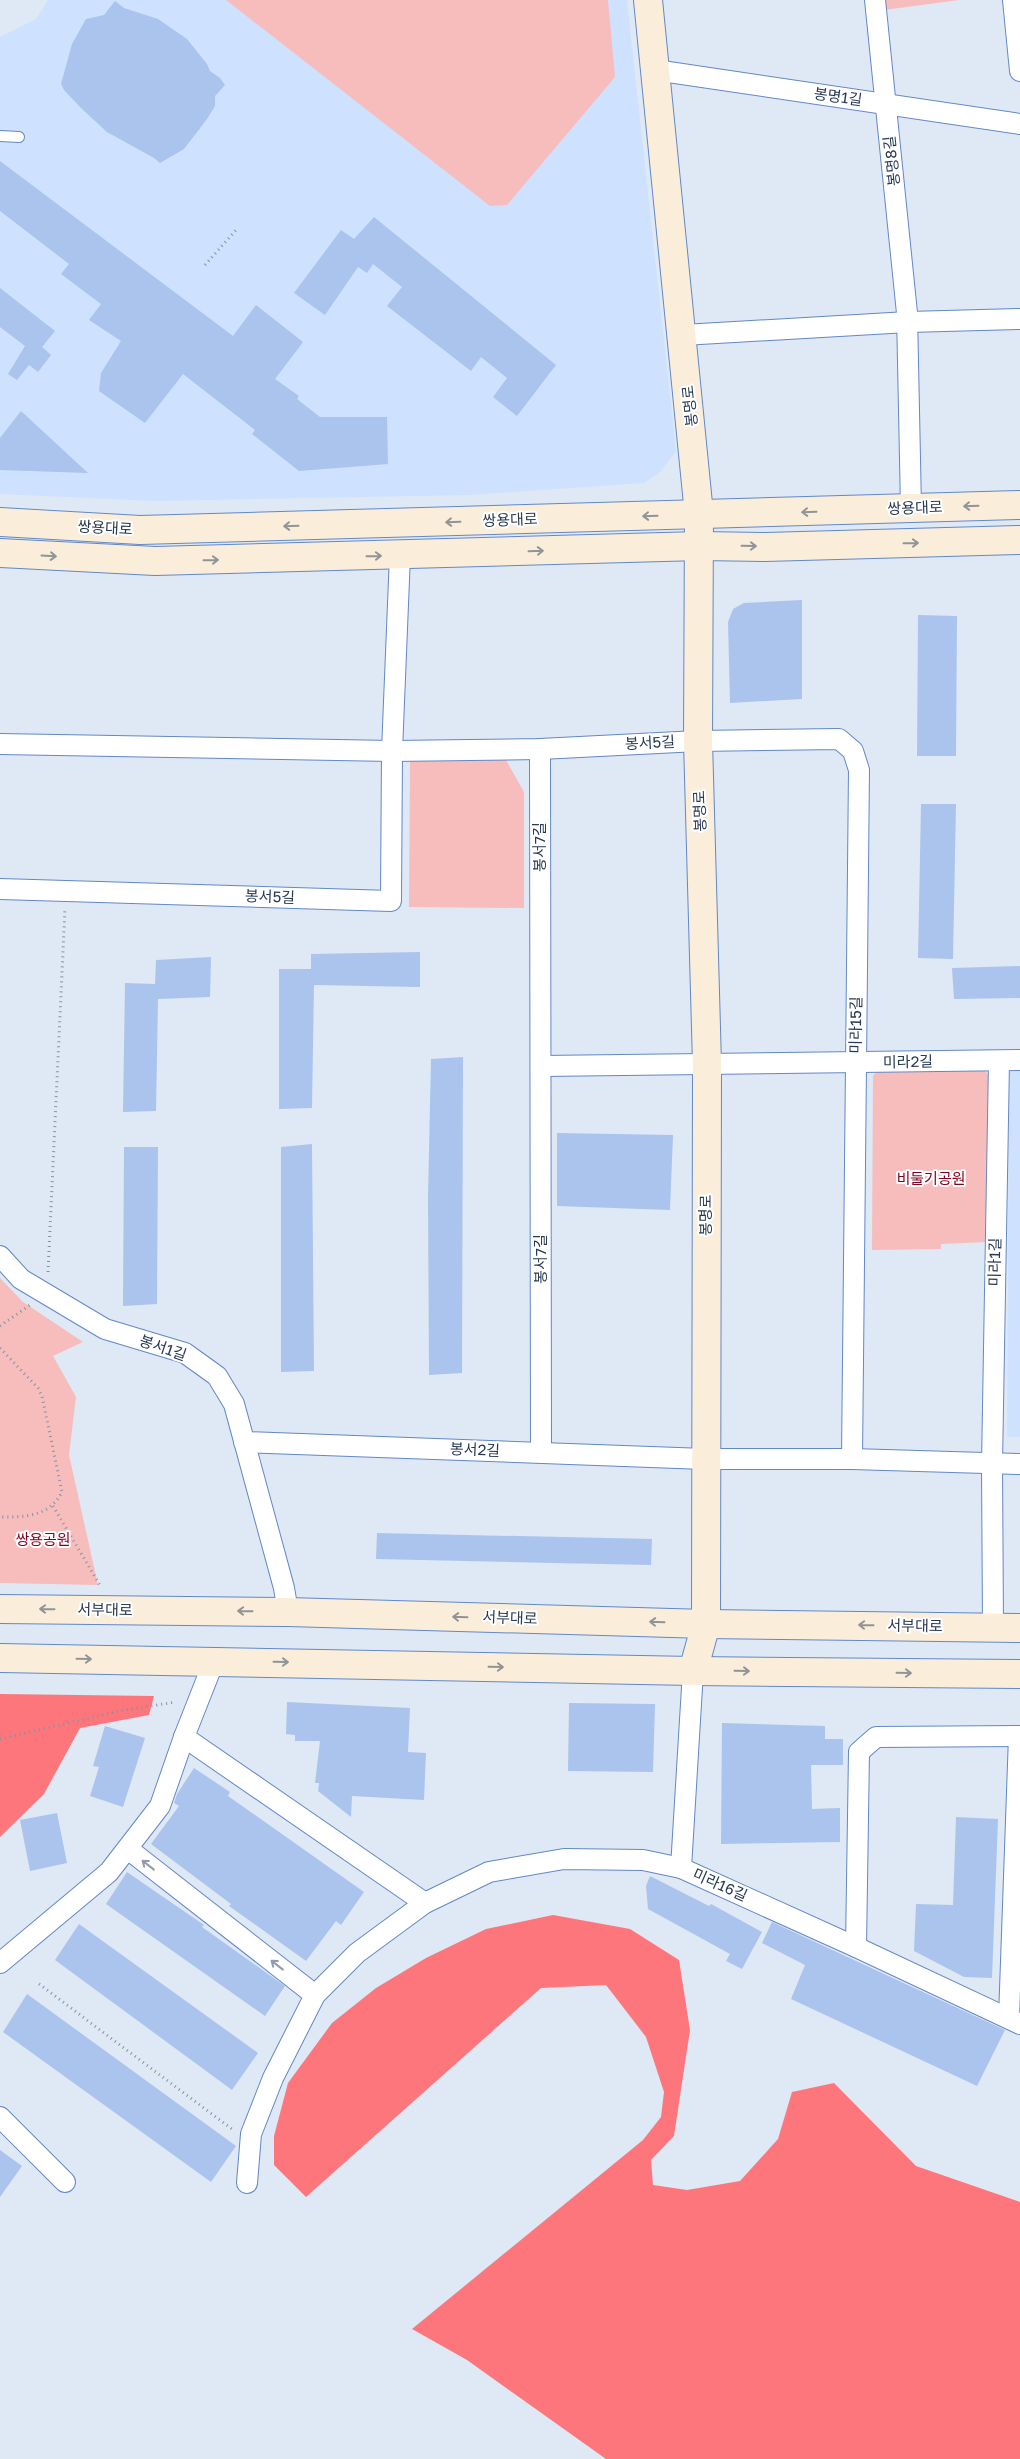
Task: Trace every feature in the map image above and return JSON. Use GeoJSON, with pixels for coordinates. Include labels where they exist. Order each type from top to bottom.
{"type":"FeatureCollection","features":[{"type":"Feature","properties":{"kind":"main road","name":"봉명로"},"geometry":{"type":"LineString","coordinates":[[648,0],[683,336],[699,514],[700,546],[698,741],[707,1064],[706,1624],[693,1671]]}},
{"type":"Feature","properties":{"kind":"main road","name":"쌍용대로"},"geometry":{"type":"LineString","coordinates":[[0,522],[140,530],[1020,505]]}},
{"type":"Feature","properties":{"kind":"main road","name":"쌍용대로"},"geometry":{"type":"LineString","coordinates":[[0,553],[155,561],[700,546],[765,547],[1020,540]]}},
{"type":"Feature","properties":{"kind":"main road","name":"서부대로"},"geometry":{"type":"LineString","coordinates":[[0,1609],[288,1612],[706,1624],[1020,1628]]}},
{"type":"Feature","properties":{"kind":"main road"},"geometry":{"type":"LineString","coordinates":[[0,1658],[693,1671],[1020,1674]]}},
{"type":"Feature","properties":{"kind":"street","name":"봉명8길"},"geometry":{"type":"LineString","coordinates":[[875,0],[908,322],[911,508]]}},
{"type":"Feature","properties":{"kind":"street"},"geometry":{"type":"LineString","coordinates":[[1013,0],[1020,71]]}},
{"type":"Feature","properties":{"kind":"street","name":"봉명1길"},"geometry":{"type":"LineString","coordinates":[[655,70],[1020,124]]}},
{"type":"Feature","properties":{"kind":"street"},"geometry":{"type":"LineString","coordinates":[[683,336],[908,322],[1020,319]]}},
{"type":"Feature","properties":{"kind":"street","name":"봉서5길"},"geometry":{"type":"LineString","coordinates":[[0,889],[391,901],[392,751],[400,555]]}},
{"type":"Feature","properties":{"kind":"street","name":"미라15길"},"geometry":{"type":"LineString","coordinates":[[698,741],[839,739],[852,751],[859,770],[852,1459]]}},
{"type":"Feature","properties":{"kind":"street","name":"봉서5길"},"geometry":{"type":"LineString","coordinates":[[0,744],[392,751],[540,749],[698,741]]}},
{"type":"Feature","properties":{"kind":"street","name":"봉서7길"},"geometry":{"type":"LineString","coordinates":[[540,749],[542,1066],[541,1452]]}},
{"type":"Feature","properties":{"kind":"street","name":"미라2길"},"geometry":{"type":"LineString","coordinates":[[707,1064],[1020,1060]]}},
{"type":"Feature","properties":{"kind":"street","name":"미라1길"},"geometry":{"type":"LineString","coordinates":[[993,1627],[992,1464],[999,1061]]}},
{"type":"Feature","properties":{"kind":"street"},"geometry":{"type":"LineString","coordinates":[[542,1066],[707,1064]]}},
{"type":"Feature","properties":{"kind":"street","name":"봉서1길"},"geometry":{"type":"LineString","coordinates":[[0,1256],[22,1279],[105,1329],[185,1353],[218,1376],[234,1404],[284,1588],[288,1612]]}},
{"type":"Feature","properties":{"kind":"street","name":"봉서2길"},"geometry":{"type":"LineString","coordinates":[[244,1442],[705,1459]]}},
{"type":"Feature","properties":{"kind":"street"},"geometry":{"type":"LineString","coordinates":[[705,1459],[852,1459],[1020,1464]]}},
{"type":"Feature","properties":{"kind":"street"},"geometry":{"type":"LineString","coordinates":[[0,1963],[109,1872],[160,1806],[184,1737],[214,1661]]}},
{"type":"Feature","properties":{"kind":"street","name":"미라16길"},"geometry":{"type":"LineString","coordinates":[[693,1671],[681,1868],[1014,2021],[1019,1736],[876,1736],[859,1752],[856,1947]]}},
{"type":"Feature","properties":{"kind":"street"},"geometry":{"type":"LineString","coordinates":[[184,1737],[424,1903]]}},
{"type":"Feature","properties":{"kind":"street"},"geometry":{"type":"LineString","coordinates":[[128,1849],[316,1995]]}},
{"type":"Feature","properties":{"kind":"street"},"geometry":{"type":"LineString","coordinates":[[247,2183],[251,2134],[274,2078],[316,1995],[357,1953],[424,1903],[489,1872],[564,1859],[643,1860],[681,1868]]}},
{"type":"Feature","properties":{"kind":"street"},"geometry":{"type":"LineString","coordinates":[[0,2116],[65,2182]]}},
{"type":"Feature","properties":{"kind":"lane"},"geometry":{"type":"LineString","coordinates":[[0,136],[19,137]]}},
{"type":"Feature","properties":{"kind":"path"},"geometry":{"type":"LineString","coordinates":[[205,264],[237,229]]}},
{"type":"Feature","properties":{"kind":"path"},"geometry":{"type":"LineString","coordinates":[[49,1257],[66,891]]}},
{"type":"Feature","properties":{"kind":"path"},"geometry":{"type":"LineString","coordinates":[[0,1326],[46,1294]]}},
{"type":"Feature","properties":{"kind":"path"},"geometry":{"type":"LineString","coordinates":[[0,1348],[38,1388],[42,1396],[62,1492],[53,1506],[42,1513],[31,1516],[0,1517]]}},
{"type":"Feature","properties":{"kind":"path"},"geometry":{"type":"LineString","coordinates":[[53,1506],[102,1590]]}},
{"type":"Feature","properties":{"kind":"path"},"geometry":{"type":"LineString","coordinates":[[0,1739],[119,1711],[176,1702]]}},
{"type":"Feature","properties":{"kind":"path"},"geometry":{"type":"LineString","coordinates":[[39,1984],[235,2132]]}},
{"type":"Feature","properties":{"kind":"shaded area"},"geometry":{"type":"Polygon","coordinates":[[[48,0],[627,0],[676,451],[660,472],[644,483],[468,495],[155,501],[0,494],[0,37],[36,19],[48,0]]]}},
{"type":"Feature","properties":{"kind":"shaded area"},"geometry":{"type":"Polygon","coordinates":[[[1009,1066],[1020,1066],[1020,1437],[1007,1437],[1009,1066]]]}},
{"type":"Feature","properties":{"kind":"shaded area"},"geometry":{"type":"Polygon","coordinates":[[[0,1694],[154,1696],[149,1715],[80,1728],[44,1794],[0,1837],[0,1694]]]}},
{"type":"Feature","properties":{"kind":"shaded area"},"geometry":{"type":"Polygon","coordinates":[[[553,1915],[630,1929],[679,1960],[690,2030],[674,2136],[651,2160],[653,2185],[687,2190],[740,2181],[778,2139],[792,2092],[834,2083],[916,2166],[1020,2202],[1020,2459],[606,2459],[467,2360],[412,2329],[643,2140],[661,2117],[664,2092],[646,2037],[606,1985],[541,1988],[306,2197],[274,2165],[274,2136],[288,2083],[332,2023],[376,1988],[426,1958],[486,1929],[553,1915]]]}},
{"type":"Feature","properties":{"kind":"green space"},"geometry":{"type":"Polygon","coordinates":[[[226,0],[608,0],[615,77],[507,205],[490,206],[226,0]]]}},
{"type":"Feature","properties":{"kind":"green space"},"geometry":{"type":"Polygon","coordinates":[[[883,0],[959,0],[884,10],[883,0]]]}},
{"type":"Feature","properties":{"kind":"green space"},"geometry":{"type":"Polygon","coordinates":[[[506,760],[524,792],[524,908],[409,907],[410,761],[506,760]]]}},
{"type":"Feature","properties":{"kind":"green space","name":"비둘기공원"},"geometry":{"type":"Polygon","coordinates":[[[880,1066],[981,1067],[990,1076],[987,1242],[941,1244],[941,1249],[872,1250],[873,1076],[880,1066]]]}},
{"type":"Feature","properties":{"kind":"green space","name":"쌍용공원"},"geometry":{"type":"Polygon","coordinates":[[[0,1278],[23,1302],[83,1342],[53,1356],[76,1397],[69,1455],[98,1585],[0,1583],[0,1278]]]}},
{"type":"Feature","properties":{"kind":"building"},"geometry":{"type":"Polygon","coordinates":[[[115,1],[124,8],[158,19],[187,39],[207,64],[210,71],[220,78],[225,85],[215,96],[215,106],[207,119],[184,149],[160,163],[107,132],[82,109],[64,90],[61,84],[72,44],[86,19],[104,15],[115,1]]]}},
{"type":"Feature","properties":{"kind":"building"},"geometry":{"type":"Polygon","coordinates":[[[0,161],[233,336],[256,305],[303,342],[275,379],[299,396],[297,399],[320,417],[387,417],[388,464],[299,471],[252,434],[255,430],[183,374],[145,423],[99,391],[101,373],[121,341],[89,320],[101,304],[61,274],[69,264],[0,211],[0,161]]]}},
{"type":"Feature","properties":{"kind":"building"},"geometry":{"type":"Polygon","coordinates":[[[374,217],[556,365],[517,416],[493,397],[507,378],[481,357],[471,371],[387,306],[402,287],[373,264],[367,273],[358,267],[325,315],[294,293],[341,230],[354,239],[374,217]]]}},
{"type":"Feature","properties":{"kind":"building"},"geometry":{"type":"Polygon","coordinates":[[[0,288],[55,331],[42,347],[51,355],[38,372],[29,365],[17,380],[8,374],[25,346],[0,327],[0,288]]]}},
{"type":"Feature","properties":{"kind":"building"},"geometry":{"type":"Polygon","coordinates":[[[21,411],[88,473],[0,470],[0,438],[21,411]]]}},
{"type":"Feature","properties":{"kind":"building"},"geometry":{"type":"Polygon","coordinates":[[[802,600],[802,699],[730,703],[728,622],[733,609],[744,603],[802,600]]]}},
{"type":"Feature","properties":{"kind":"building"},"geometry":{"type":"Polygon","coordinates":[[[918,615],[957,616],[956,756],[917,756],[918,615]]]}},
{"type":"Feature","properties":{"kind":"building"},"geometry":{"type":"Polygon","coordinates":[[[921,804],[956,804],[953,959],[918,958],[921,804]]]}},
{"type":"Feature","properties":{"kind":"building"},"geometry":{"type":"Polygon","coordinates":[[[420,952],[420,987],[314,985],[312,1108],[279,1109],[279,969],[311,969],[311,954],[420,952]]]}},
{"type":"Feature","properties":{"kind":"building"},"geometry":{"type":"Polygon","coordinates":[[[211,957],[210,997],[158,999],[156,1111],[123,1112],[125,983],[155,984],[156,960],[211,957]]]}},
{"type":"Feature","properties":{"kind":"building"},"geometry":{"type":"Polygon","coordinates":[[[1020,966],[1020,998],[954,999],[952,968],[1020,966]]]}},
{"type":"Feature","properties":{"kind":"building"},"geometry":{"type":"Polygon","coordinates":[[[463,1057],[462,1373],[429,1375],[428,1197],[431,1059],[463,1057]]]}},
{"type":"Feature","properties":{"kind":"building"},"geometry":{"type":"Polygon","coordinates":[[[557,1133],[673,1135],[670,1210],[557,1206],[557,1133]]]}},
{"type":"Feature","properties":{"kind":"building"},"geometry":{"type":"Polygon","coordinates":[[[312,1144],[314,1371],[281,1372],[281,1147],[312,1144]]]}},
{"type":"Feature","properties":{"kind":"building"},"geometry":{"type":"Polygon","coordinates":[[[124,1147],[158,1147],[157,1304],[123,1306],[124,1147]]]}},
{"type":"Feature","properties":{"kind":"building"},"geometry":{"type":"Polygon","coordinates":[[[377,1533],[652,1539],[651,1565],[376,1559],[377,1533]]]}},
{"type":"Feature","properties":{"kind":"building"},"geometry":{"type":"Polygon","coordinates":[[[287,1702],[410,1708],[408,1752],[426,1753],[424,1800],[352,1796],[351,1817],[318,1791],[319,1783],[315,1783],[320,1741],[295,1741],[295,1735],[286,1734],[287,1702]]]}},
{"type":"Feature","properties":{"kind":"building"},"geometry":{"type":"Polygon","coordinates":[[[569,1703],[655,1704],[653,1772],[568,1771],[569,1703]]]}},
{"type":"Feature","properties":{"kind":"building"},"geometry":{"type":"Polygon","coordinates":[[[722,1723],[825,1726],[825,1739],[843,1739],[843,1765],[811,1765],[812,1809],[840,1808],[840,1842],[721,1844],[722,1723]]]}},
{"type":"Feature","properties":{"kind":"building"},"geometry":{"type":"Polygon","coordinates":[[[105,1726],[145,1738],[123,1807],[90,1796],[99,1767],[93,1766],[105,1726]]]}},
{"type":"Feature","properties":{"kind":"building"},"geometry":{"type":"Polygon","coordinates":[[[194,1768],[230,1792],[228,1796],[364,1892],[341,1925],[336,1921],[306,1961],[229,1906],[231,1904],[151,1844],[179,1806],[174,1803],[177,1794],[194,1768]]]}},
{"type":"Feature","properties":{"kind":"building"},"geometry":{"type":"Polygon","coordinates":[[[57,1813],[67,1863],[30,1871],[20,1820],[57,1813]]]}},
{"type":"Feature","properties":{"kind":"building"},"geometry":{"type":"Polygon","coordinates":[[[956,1817],[998,1819],[992,1978],[964,1977],[914,1951],[916,1904],[953,1905],[956,1817]]]}},
{"type":"Feature","properties":{"kind":"building"},"geometry":{"type":"Polygon","coordinates":[[[127,1872],[204,1925],[202,1927],[285,1986],[265,2016],[106,1904],[127,1872]]]}},
{"type":"Feature","properties":{"kind":"building"},"geometry":{"type":"Polygon","coordinates":[[[650,1876],[709,1906],[711,1904],[762,1932],[742,1969],[726,1961],[730,1954],[648,1909],[646,1886],[650,1876]]]}},
{"type":"Feature","properties":{"kind":"building"},"geometry":{"type":"Polygon","coordinates":[[[772,1922],[1005,2030],[977,2086],[791,1999],[805,1965],[762,1943],[772,1922]]]}},
{"type":"Feature","properties":{"kind":"building"},"geometry":{"type":"Polygon","coordinates":[[[79,1924],[258,2053],[232,2090],[55,1960],[79,1924]]]}},
{"type":"Feature","properties":{"kind":"building"},"geometry":{"type":"Polygon","coordinates":[[[27,1994],[236,2146],[211,2182],[3,2032],[27,1994]]]}},
{"type":"Feature","properties":{"kind":"building"},"geometry":{"type":"Polygon","coordinates":[[[0,2150],[22,2166],[0,2197],[0,2150]]]}}]}
